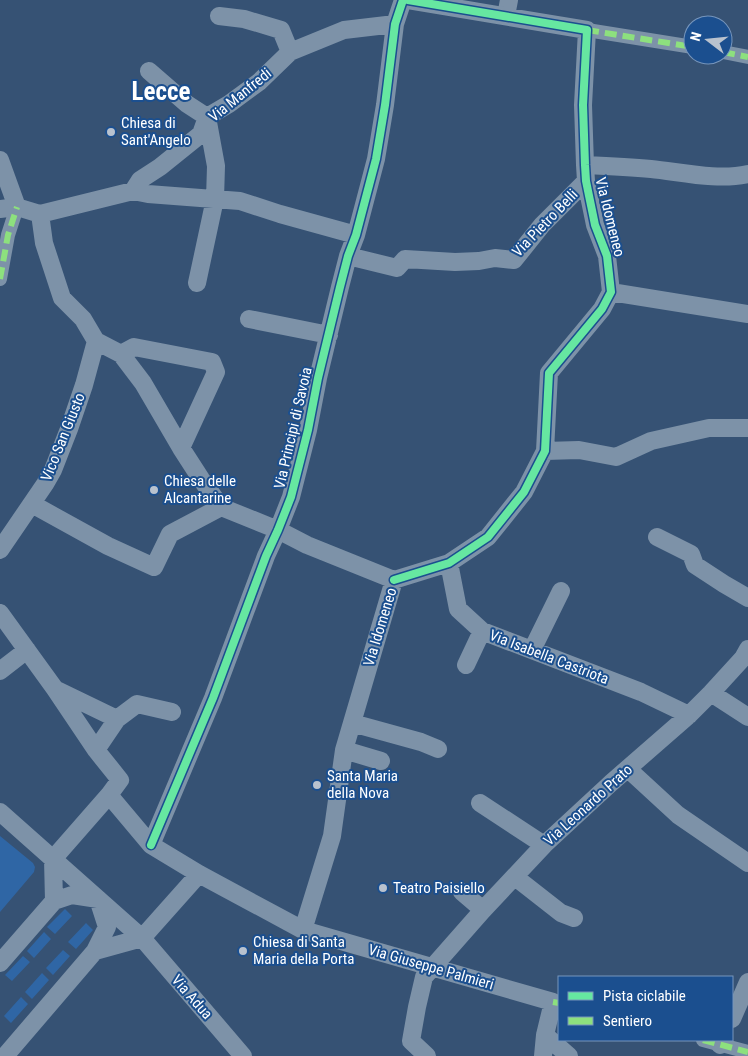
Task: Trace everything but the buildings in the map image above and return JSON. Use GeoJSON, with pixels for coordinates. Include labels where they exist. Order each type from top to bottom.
{"type":"FeatureCollection","features":[{"type":"Feature","properties":{"kind":"street","name":"Via Principi di Savoia"},"geometry":{"type":"LineString","coordinates":[[151,845],[213,698],[266,556],[291,497],[348,256],[356,235],[376,159],[395,24],[403,0]]}},
{"type":"Feature","properties":{"kind":"street"},"geometry":{"type":"LineString","coordinates":[[408,0],[507,8],[587,30],[683,45]]}},
{"type":"Feature","properties":{"kind":"street"},"geometry":{"type":"LineString","coordinates":[[219,16],[244,18],[280,30],[290,52]]}},
{"type":"Feature","properties":{"kind":"street","name":"Via Manfredi"},"geometry":{"type":"LineString","coordinates":[[133,191],[140,180],[160,167],[201,134],[207,117],[259,82],[290,52],[344,30],[395,24]]}},
{"type":"Feature","properties":{"kind":"street","name":"Via Idomeneo"},"geometry":{"type":"LineString","coordinates":[[303,930],[332,836],[344,750],[394,580],[449,562],[488,537],[524,492],[545,451],[549,373],[602,309],[610,292],[607,256],[595,225],[585,173],[583,105],[587,30]]}},
{"type":"Feature","properties":{"kind":"street"},"geometry":{"type":"LineString","coordinates":[[733,54],[748,57]]}},
{"type":"Feature","properties":{"kind":"street"},"geometry":{"type":"LineString","coordinates":[[149,71],[187,104],[207,117],[216,166],[214,199],[197,283]]}},
{"type":"Feature","properties":{"kind":"street"},"geometry":{"type":"LineString","coordinates":[[0,160],[9,208],[8,235],[1,270]]}},
{"type":"Feature","properties":{"kind":"street"},"geometry":{"type":"LineString","coordinates":[[585,173],[632,167],[713,176],[748,174]]}},
{"type":"Feature","properties":{"kind":"street","name":"Via Pietro Belli"},"geometry":{"type":"LineString","coordinates":[[348,256],[397,268],[405,259],[455,262],[495,258],[514,260],[585,173]]}},
{"type":"Feature","properties":{"kind":"street"},"geometry":{"type":"LineString","coordinates":[[9,208],[40,214],[133,191],[148,194],[240,201],[356,235]]}},
{"type":"Feature","properties":{"kind":"street"},"geometry":{"type":"LineString","coordinates":[[40,214],[44,243],[62,298],[83,319],[96,342],[122,354],[143,383],[201,479],[221,506],[278,530],[307,545],[394,580]]}},
{"type":"Feature","properties":{"kind":"street"},"geometry":{"type":"LineString","coordinates":[[610,292],[748,314]]}},
{"type":"Feature","properties":{"kind":"street"},"geometry":{"type":"LineString","coordinates":[[249,319],[329,335]]}},
{"type":"Feature","properties":{"kind":"street","name":"Vico San Giusto"},"geometry":{"type":"LineString","coordinates":[[0,550],[45,484],[56,462],[72,420],[96,342]]}},
{"type":"Feature","properties":{"kind":"street"},"geometry":{"type":"LineString","coordinates":[[122,354],[134,346],[212,362],[216,372],[181,448]]}},
{"type":"Feature","properties":{"kind":"street"},"geometry":{"type":"LineString","coordinates":[[545,451],[579,450],[616,457],[651,441],[709,428],[748,428]]}},
{"type":"Feature","properties":{"kind":"street"},"geometry":{"type":"LineString","coordinates":[[32,504],[108,546],[154,567],[170,534],[221,506]]}},
{"type":"Feature","properties":{"kind":"street"},"geometry":{"type":"LineString","coordinates":[[657,536],[692,554],[695,565],[748,598]]}},
{"type":"Feature","properties":{"kind":"street","name":"Via Isabella Castriota"},"geometry":{"type":"LineString","coordinates":[[449,562],[458,609],[482,631],[641,692],[690,715]]}},
{"type":"Feature","properties":{"kind":"street"},"geometry":{"type":"LineString","coordinates":[[532,650],[561,591]]}},
{"type":"Feature","properties":{"kind":"street"},"geometry":{"type":"LineString","coordinates":[[0,613],[96,750],[120,780],[53,859],[54,901]]}},
{"type":"Feature","properties":{"kind":"street"},"geometry":{"type":"LineString","coordinates":[[466,665],[482,631]]}},
{"type":"Feature","properties":{"kind":"street","name":"Via Leonardo Prato"},"geometry":{"type":"LineString","coordinates":[[427,1056],[411,1041],[416,1007],[424,977],[544,845],[611,783],[690,715],[743,658],[748,649]]}},
{"type":"Feature","properties":{"kind":"street"},"geometry":{"type":"LineString","coordinates":[[0,671],[27,650]]}},
{"type":"Feature","properties":{"kind":"street"},"geometry":{"type":"LineString","coordinates":[[55,689],[117,719]]}},
{"type":"Feature","properties":{"kind":"street"},"geometry":{"type":"LineString","coordinates":[[712,693],[748,717]]}},
{"type":"Feature","properties":{"kind":"street"},"geometry":{"type":"LineString","coordinates":[[96,750],[117,719],[137,704],[172,712]]}},
{"type":"Feature","properties":{"kind":"street"},"geometry":{"type":"LineString","coordinates":[[352,723],[421,742],[438,749]]}},
{"type":"Feature","properties":{"kind":"street"},"geometry":{"type":"LineString","coordinates":[[344,750],[381,761]]}},
{"type":"Feature","properties":{"kind":"street"},"geometry":{"type":"LineString","coordinates":[[628,769],[678,814],[748,863]]}},
{"type":"Feature","properties":{"kind":"street","name":"Via Giuseppe Palmieri"},"geometry":{"type":"LineString","coordinates":[[109,795],[151,845],[199,874],[303,930],[556,1002]]}},
{"type":"Feature","properties":{"kind":"street"},"geometry":{"type":"LineString","coordinates":[[480,803],[544,845]]}},
{"type":"Feature","properties":{"kind":"street","name":"Via Adua"},"geometry":{"type":"LineString","coordinates":[[0,812],[142,938],[243,1056]]}},
{"type":"Feature","properties":{"kind":"street"},"geometry":{"type":"LineString","coordinates":[[95,951],[142,938],[199,874]]}},
{"type":"Feature","properties":{"kind":"street"},"geometry":{"type":"LineString","coordinates":[[515,877],[561,914],[574,918]]}},
{"type":"Feature","properties":{"kind":"street"},"geometry":{"type":"LineString","coordinates":[[462,892],[483,910]]}},
{"type":"Feature","properties":{"kind":"street"},"geometry":{"type":"LineString","coordinates":[[0,963],[54,901],[72,895],[98,899],[107,927],[95,951],[5,1056]]}},
{"type":"Feature","properties":{"kind":"street"},"geometry":{"type":"LineString","coordinates":[[733,1017],[746,991]]}},
{"type":"Feature","properties":{"kind":"street"},"geometry":{"type":"LineString","coordinates":[[542,1056],[545,1035],[556,1002]]}},
{"type":"Feature","properties":{"kind":"street"},"geometry":{"type":"LineString","coordinates":[[545,1035],[569,1056]]}},
{"type":"Feature","properties":{"kind":"street"},"geometry":{"type":"LineString","coordinates":[[721,1042],[748,1052]]}},
{"type":"Feature","properties":{"kind":"shaded area"},"geometry":{"type":"Polygon","coordinates":[[[0,836],[33,863],[35,867],[34,872],[0,912],[0,836]]]}},
{"type":"Feature","properties":{"kind":"shaded area"},"geometry":{"type":"Polygon","coordinates":[[[65,909],[72,916],[55,934],[47,927],[65,909]]]}},
{"type":"Feature","properties":{"kind":"shaded area"},"geometry":{"type":"Polygon","coordinates":[[[86,923],[93,930],[76,949],[68,942],[86,923]]]}},
{"type":"Feature","properties":{"kind":"shaded area"},"geometry":{"type":"Polygon","coordinates":[[[44,932],[51,939],[34,958],[27,951],[44,932]]]}},
{"type":"Feature","properties":{"kind":"shaded area"},"geometry":{"type":"Polygon","coordinates":[[[63,950],[70,956],[53,975],[46,968],[63,950]]]}},
{"type":"Feature","properties":{"kind":"shaded area"},"geometry":{"type":"Polygon","coordinates":[[[23,956],[30,962],[12,981],[5,975],[23,956]]]}},
{"type":"Feature","properties":{"kind":"shaded area"},"geometry":{"type":"Polygon","coordinates":[[[42,973],[49,980],[32,999],[25,992],[42,973]]]}},
{"type":"Feature","properties":{"kind":"shaded area"},"geometry":{"type":"Polygon","coordinates":[[[21,997],[28,1004],[11,1023],[4,1016],[21,997]]]}},
{"type":"Feature","properties":{"kind":"marked path"},"geometry":{"type":"LineString","coordinates":[[587,30],[683,45]]}},
{"type":"Feature","properties":{"kind":"marked path"},"geometry":{"type":"LineString","coordinates":[[733,54],[748,57]]}},
{"type":"Feature","properties":{"kind":"marked path"},"geometry":{"type":"LineString","coordinates":[[0,279],[8,235],[17,207]]}},
{"type":"Feature","properties":{"kind":"marked path"},"geometry":{"type":"LineString","coordinates":[[553,1002],[558,1003]]}},
{"type":"Feature","properties":{"kind":"marked path"},"geometry":{"type":"LineString","coordinates":[[707,1041],[748,1052]]}},
{"type":"Feature","properties":{"kind":"cycle path"},"geometry":{"type":"LineString","coordinates":[[151,845],[213,698],[266,556],[291,497],[340,287],[376,159],[395,24],[403,0]]}},
{"type":"Feature","properties":{"kind":"cycle path"},"geometry":{"type":"LineString","coordinates":[[394,580],[449,563],[488,537],[524,492],[545,451],[549,373],[602,309],[611,292],[607,256],[595,225],[586,181],[583,105],[587,30],[408,0]]}},
{"type":"Feature","properties":{"kind":"place","name":"Chiesa di Sant'Angelo"},"geometry":{"type":"Point","coordinates":[111,132]}},
{"type":"Feature","properties":{"kind":"place","name":"Chiesa delle Alcantarine"},"geometry":{"type":"Point","coordinates":[154,490]}},
{"type":"Feature","properties":{"kind":"place","name":"Santa Maria della Nova"},"geometry":{"type":"Point","coordinates":[317,785]}},
{"type":"Feature","properties":{"kind":"place","name":"Teatro Paisiello"},"geometry":{"type":"Point","coordinates":[383,888]}},
{"type":"Feature","properties":{"kind":"place","name":"Chiesa di Santa Maria della Porta"},"geometry":{"type":"Point","coordinates":[243,951]}},
{"type":"Feature","properties":{"kind":"district","name":"Lecce"},"geometry":{"type":"Point","coordinates":[161,91]}}]}
